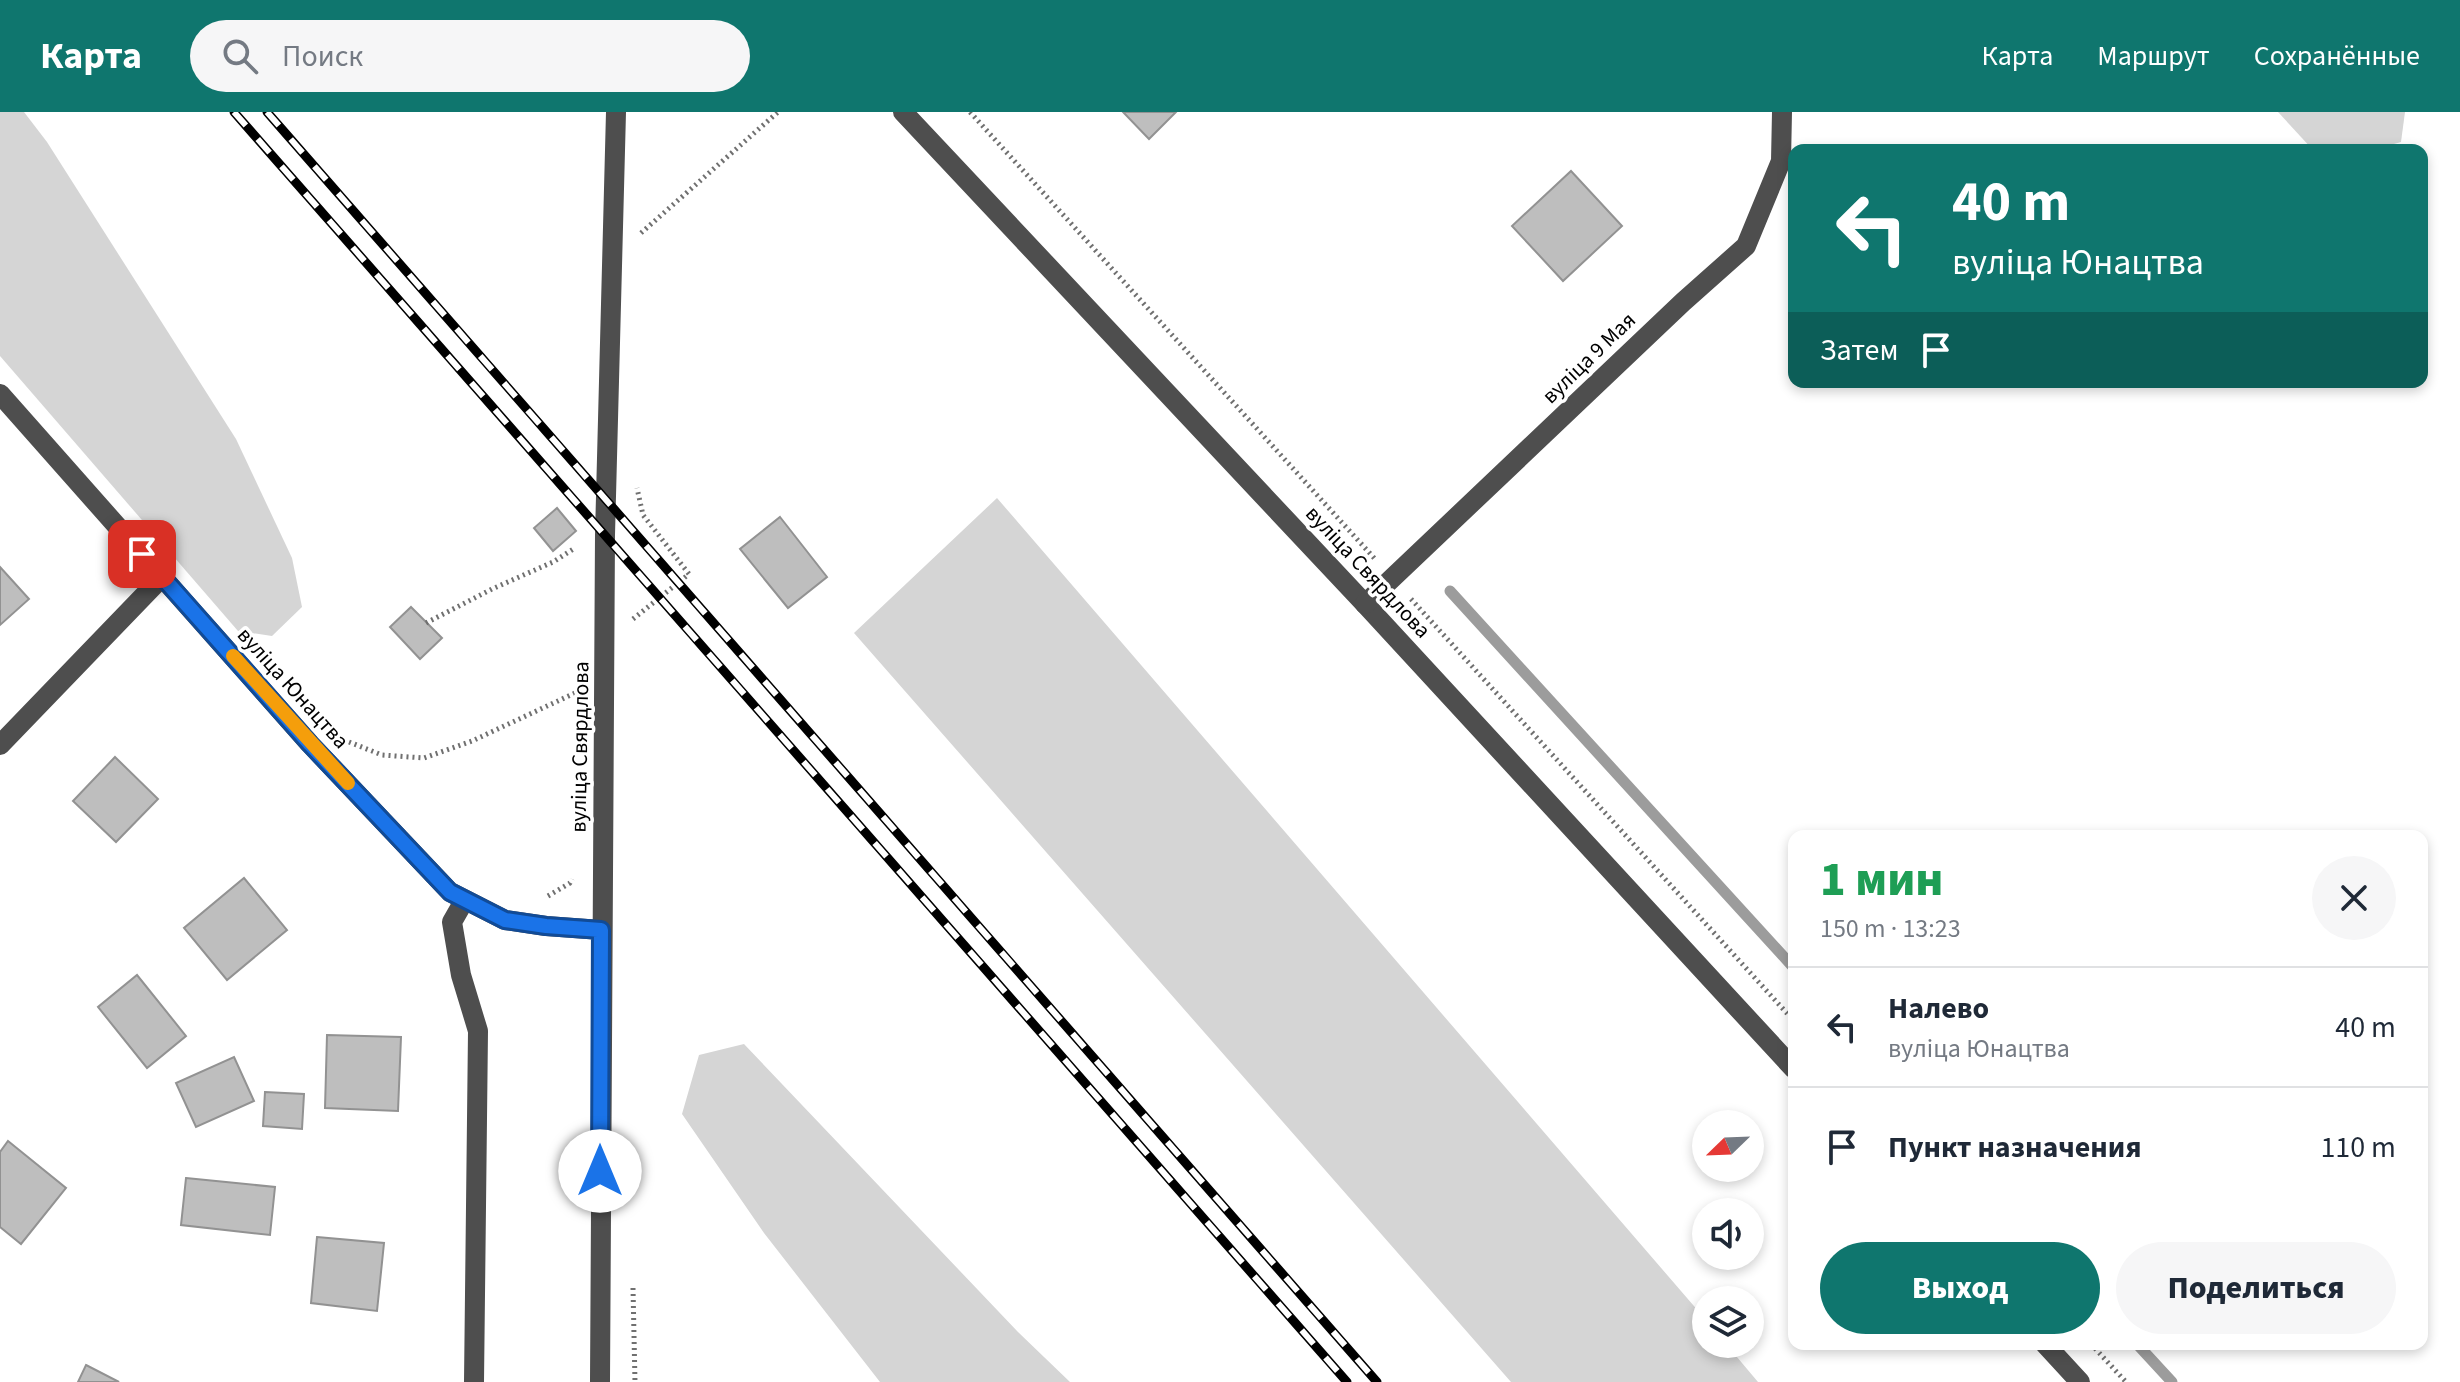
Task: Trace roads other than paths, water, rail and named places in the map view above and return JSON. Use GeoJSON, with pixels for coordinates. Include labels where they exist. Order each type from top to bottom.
{"type":"FeatureCollection","features":[{"type":"Feature","properties":{"kind":"street","name":"вуліца Свярдлова"},"geometry":{"type":"LineString","coordinates":[[600,1382],[605,535],[616,112]]}},
{"type":"Feature","properties":{"kind":"street","name":"вуліца Свярдлова"},"geometry":{"type":"LineString","coordinates":[[903,112],[1365,604],[1788,1062]]}},
{"type":"Feature","properties":{"kind":"street","name":"вуліца 9 Мая"},"geometry":{"type":"LineString","coordinates":[[1365,604],[1746,246],[1781,161],[1782,112]]}},
{"type":"Feature","properties":{"kind":"street","name":"вуліца Юнацтва"},"geometry":{"type":"LineString","coordinates":[[0,394],[310,744],[450,892],[505,920],[601,930]]}},
{"type":"Feature","properties":{"kind":"street"},"geometry":{"type":"LineString","coordinates":[[0,745],[162,577]]}},
{"type":"Feature","properties":{"kind":"street"},"geometry":{"type":"LineString","coordinates":[[464,901],[452,922],[461,975],[478,1031],[474,1382]]}},
{"type":"Feature","properties":{"kind":"street"},"geometry":{"type":"LineString","coordinates":[[2051,1350],[2080,1382]]}},
{"type":"Feature","properties":{"kind":"waterway"},"geometry":{"type":"LineString","coordinates":[[1450,591],[1788,961]]}},
{"type":"Feature","properties":{"kind":"waterway"},"geometry":{"type":"LineString","coordinates":[[2143,1350],[2172,1382]]}},
{"type":"Feature","properties":{"kind":"railway"},"geometry":{"type":"LineString","coordinates":[[234,112],[1347,1382]]}},
{"type":"Feature","properties":{"kind":"railway"},"geometry":{"type":"LineString","coordinates":[[267,112],[1377,1382]]}}]}
